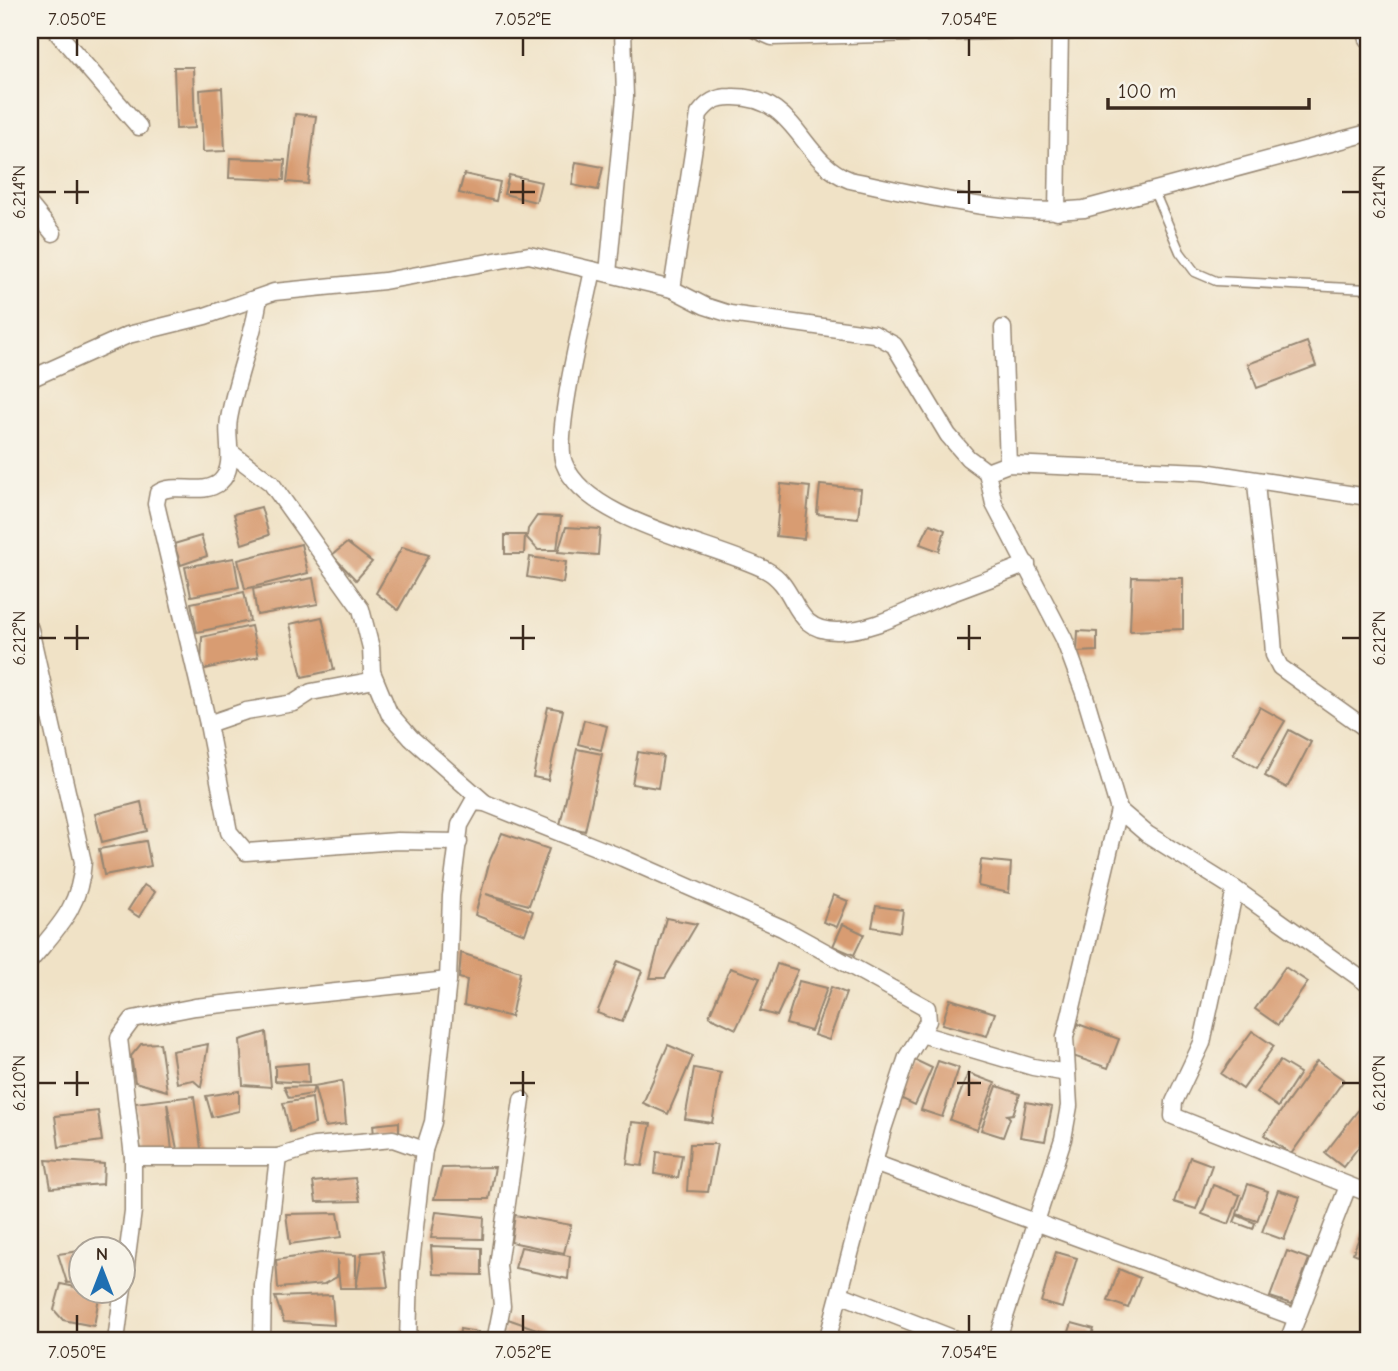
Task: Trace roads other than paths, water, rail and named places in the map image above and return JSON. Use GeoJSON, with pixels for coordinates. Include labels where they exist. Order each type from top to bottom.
{"type":"FeatureCollection","features":[{"type":"Feature","properties":{"kind":"street"},"geometry":{"type":"LineString","coordinates":[[55,30],[139,127]]}},
{"type":"Feature","properties":{"kind":"street"},"geometry":{"type":"LineString","coordinates":[[623,30],[625,97],[601,271],[562,430],[563,461],[575,484],[601,503],[656,530],[715,549],[768,571],[782,582],[806,623],[819,630],[839,631],[869,627],[1027,564]]}},
{"type":"Feature","properties":{"kind":"street"},"geometry":{"type":"LineString","coordinates":[[756,30],[772,37],[1026,30]]}},
{"type":"Feature","properties":{"kind":"street"},"geometry":{"type":"LineString","coordinates":[[1057,212],[1060,30]]}},
{"type":"Feature","properties":{"kind":"street"},"geometry":{"type":"LineString","coordinates":[[1366,30],[1368,39]]}},
{"type":"Feature","properties":{"kind":"street"},"geometry":{"type":"LineString","coordinates":[[672,289],[699,114],[707,103],[722,97],[745,97],[774,106],[832,173],[850,180],[990,206],[1057,212],[1084,209],[1368,133]]}},
{"type":"Feature","properties":{"kind":"street"},"geometry":{"type":"LineString","coordinates":[[30,205],[53,233]]}},
{"type":"Feature","properties":{"kind":"street"},"geometry":{"type":"LineString","coordinates":[[30,379],[128,335],[205,316],[274,292],[384,281],[529,255],[672,289],[705,306],[730,314],[874,334],[894,345],[948,435],[968,458],[987,472],[994,504],[1064,639],[1084,692],[1119,810],[1065,1037],[1069,1106],[1063,1139],[997,1341]]}},
{"type":"Feature","properties":{"kind":"street"},"geometry":{"type":"LineString","coordinates":[[259,298],[255,329],[228,421],[230,452],[226,475],[210,487],[165,488],[158,493],[156,504],[208,724],[229,832],[235,843],[246,852],[397,841],[459,842]]}},
{"type":"Feature","properties":{"kind":"street"},"geometry":{"type":"LineString","coordinates":[[1003,328],[1008,464]]}},
{"type":"Feature","properties":{"kind":"street"},"geometry":{"type":"LineString","coordinates":[[230,452],[271,483],[361,609],[375,680],[389,713],[403,730],[485,803]]}},
{"type":"Feature","properties":{"kind":"street"},"geometry":{"type":"LineString","coordinates":[[987,472],[1008,464],[1204,472],[1368,496]]}},
{"type":"Feature","properties":{"kind":"street"},"geometry":{"type":"LineString","coordinates":[[1256,481],[1259,522],[1268,569],[1274,655],[1280,667],[1368,730]]}},
{"type":"Feature","properties":{"kind":"street"},"geometry":{"type":"LineString","coordinates":[[30,629],[83,862],[82,884],[73,909],[30,961]]}},
{"type":"Feature","properties":{"kind":"street"},"geometry":{"type":"LineString","coordinates":[[208,724],[246,710],[294,702],[321,689],[375,680]]}},
{"type":"Feature","properties":{"kind":"street"},"geometry":{"type":"LineString","coordinates":[[408,1341],[411,1272],[424,1150],[433,1122],[447,980],[451,896],[460,825],[473,802],[485,803],[623,858],[782,928],[927,1008],[928,1021],[907,1056],[874,1163],[842,1295],[827,1341]]}},
{"type":"Feature","properties":{"kind":"street"},"geometry":{"type":"LineString","coordinates":[[1119,810],[1147,834],[1235,889],[1368,984]]}},
{"type":"Feature","properties":{"kind":"street"},"geometry":{"type":"LineString","coordinates":[[1235,889],[1202,1043],[1174,1102],[1173,1116],[1368,1193]]}},
{"type":"Feature","properties":{"kind":"street"},"geometry":{"type":"LineString","coordinates":[[116,1341],[132,1211],[133,1157],[119,1038],[133,1019],[195,1007],[447,980]]}},
{"type":"Feature","properties":{"kind":"street"},"geometry":{"type":"LineString","coordinates":[[921,1034],[1033,1068],[1068,1073]]}},
{"type":"Feature","properties":{"kind":"street"},"geometry":{"type":"LineString","coordinates":[[495,1341],[502,1306],[498,1265],[522,1100]]}},
{"type":"Feature","properties":{"kind":"street"},"geometry":{"type":"LineString","coordinates":[[133,1157],[278,1157],[314,1146],[393,1139],[424,1150]]}},
{"type":"Feature","properties":{"kind":"street"},"geometry":{"type":"LineString","coordinates":[[262,1341],[262,1286],[278,1157]]}},
{"type":"Feature","properties":{"kind":"street"},"geometry":{"type":"LineString","coordinates":[[874,1163],[1297,1318]]}},
{"type":"Feature","properties":{"kind":"street"},"geometry":{"type":"LineString","coordinates":[[1288,1341],[1348,1186]]}},
{"type":"Feature","properties":{"kind":"street"},"geometry":{"type":"LineString","coordinates":[[842,1295],[960,1341]]}},
{"type":"Feature","properties":{"kind":"lane"},"geometry":{"type":"LineString","coordinates":[[1153,189],[1180,253],[1195,272],[1216,281],[1368,289]]}}]}
